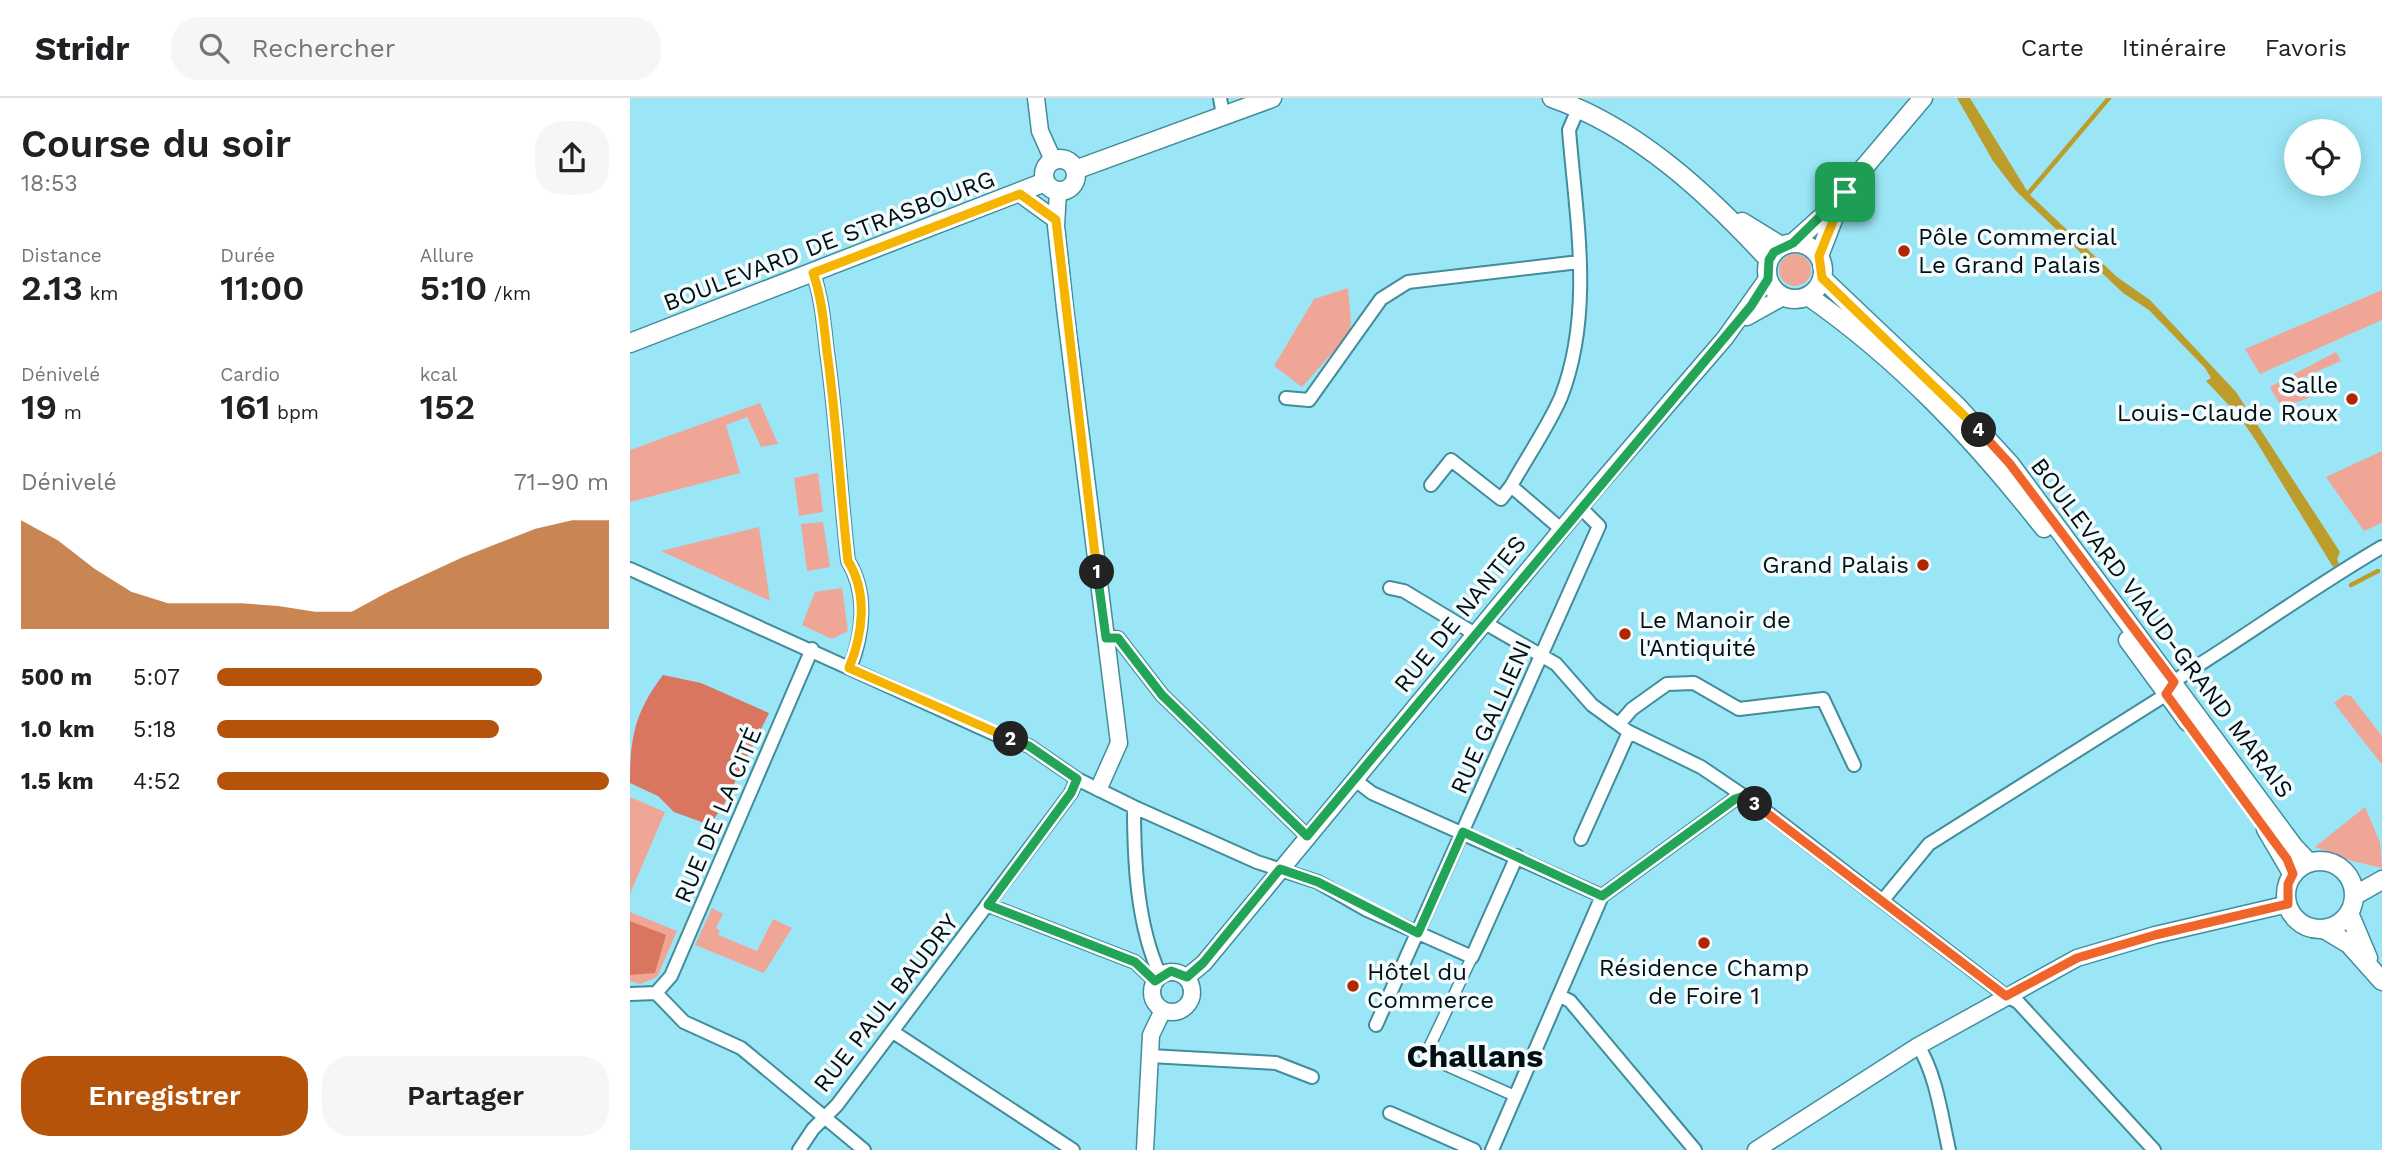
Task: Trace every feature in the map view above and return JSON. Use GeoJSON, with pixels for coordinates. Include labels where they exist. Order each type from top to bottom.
{"type":"FeatureCollection","features":[{"type":"Feature","properties":{"kind":"main road"},"geometry":{"type":"LineString","coordinates":[[1075,170],[1222,107],[1272,98]]}},
{"type":"Feature","properties":{"kind":"main road"},"geometry":{"type":"LineString","coordinates":[[1845,192],[1819,256],[1822,278],[1808,296],[1783,297],[1768,279],[1769,260],[1845,192],[1923,98]]}},
{"type":"Feature","properties":{"kind":"main road"},"geometry":{"type":"LineString","coordinates":[[1558,99],[1630,137],[1664,161],[1721,209],[1769,260]]}},
{"type":"Feature","properties":{"kind":"main road"},"geometry":{"type":"LineString","coordinates":[[1064,159],[1075,170],[1073,185],[1051,186],[1046,167],[1053,160],[1064,159]]}},
{"type":"Feature","properties":{"kind":"main road","name":"BOULEVARD DE STRASBOURG"},"geometry":{"type":"LineString","coordinates":[[630,343],[1020,194],[1051,186]]}},
{"type":"Feature","properties":{"kind":"main road"},"geometry":{"type":"LineString","coordinates":[[1721,209],[1787,244],[1808,246],[1819,256]]}},
{"type":"Feature","properties":{"kind":"main road","name":"BOULEVARD VIAUD-GRAND MARAIS"},"geometry":{"type":"LineString","coordinates":[[1822,278],[1957,406],[2010,464],[2170,688],[2273,839],[2293,874]]}},
{"type":"Feature","properties":{"kind":"main road","name":"BOULEVARD VIAUD-GRAND MARAIS"},"geometry":{"type":"LineString","coordinates":[[1808,296],[1878,348],[1947,415],[2000,472],[2309,863]]}},
{"type":"Feature","properties":{"kind":"main road"},"geometry":{"type":"LineString","coordinates":[[2370,963],[2352,897],[2338,866],[2319,861],[2309,863],[2293,874],[2288,884],[2288,904],[2298,920],[2324,929],[2334,926],[2352,897],[2382,880]]}},
{"type":"Feature","properties":{"kind":"main road"},"geometry":{"type":"LineString","coordinates":[[2324,929],[2349,944],[2370,963],[2382,981]]}},
{"type":"Feature","properties":{"kind":"street"},"geometry":{"type":"LineString","coordinates":[[1036,98],[1040,131],[1053,160]]}},
{"type":"Feature","properties":{"kind":"street"},"geometry":{"type":"LineString","coordinates":[[1431,485],[1451,460],[1501,499],[1511,486],[1560,397],[1578,329],[1579,262],[1570,130],[1578,109]]}},
{"type":"Feature","properties":{"kind":"street"},"geometry":{"type":"LineString","coordinates":[[1051,186],[1119,743],[1098,788]]}},
{"type":"Feature","properties":{"kind":"street"},"geometry":{"type":"LineString","coordinates":[[1020,194],[1056,220]]}},
{"type":"Feature","properties":{"kind":"street"},"geometry":{"type":"LineString","coordinates":[[1286,398],[1309,400],[1381,299],[1408,282],[1579,262]]}},
{"type":"Feature","properties":{"kind":"street"},"geometry":{"type":"LineString","coordinates":[[813,273],[821,303],[838,430],[838,471],[848,561],[856,573],[863,625],[849,668]]}},
{"type":"Feature","properties":{"kind":"street","name":"RUE DE NANTES"},"geometry":{"type":"LineString","coordinates":[[1187,977],[1203,963],[1580,506],[1729,332],[1768,279]]}},
{"type":"Feature","properties":{"kind":"street"},"geometry":{"type":"LineString","coordinates":[[1729,332],[1755,311],[1783,297]]}},
{"type":"Feature","properties":{"kind":"street"},"geometry":{"type":"LineString","coordinates":[[1511,486],[1562,529]]}},
{"type":"Feature","properties":{"kind":"street","name":"RUE GALLIENI"},"geometry":{"type":"LineString","coordinates":[[1376,1026],[1599,526],[1580,506]]}},
{"type":"Feature","properties":{"kind":"street"},"geometry":{"type":"LineString","coordinates":[[1883,900],[1929,844],[2170,688],[2330,578],[2382,547]]}},
{"type":"Feature","properties":{"kind":"street"},"geometry":{"type":"LineString","coordinates":[[630,569],[812,649],[999,736],[1029,746],[1077,779],[1134,807],[1280,869],[1318,882],[1472,957]]}},
{"type":"Feature","properties":{"kind":"street"},"geometry":{"type":"LineString","coordinates":[[1390,588],[1404,591],[1556,664],[1592,705],[1624,728],[1701,766],[1744,796],[2006,996],[2018,1002],[2154,1150]]}},
{"type":"Feature","properties":{"kind":"street"},"geometry":{"type":"LineString","coordinates":[[1106,638],[1118,638],[1162,695],[1307,836]]}},
{"type":"Feature","properties":{"kind":"street","name":"RUE DE LA CITÉ"},"geometry":{"type":"LineString","coordinates":[[656,993],[671,976],[812,649]]}},
{"type":"Feature","properties":{"kind":"street"},"geometry":{"type":"LineString","coordinates":[[1581,839],[1632,709],[1667,684],[1693,682],[1739,709],[1823,699],[1854,765]]}},
{"type":"Feature","properties":{"kind":"street","name":"RUE PAUL BAUDRY"},"geometry":{"type":"LineString","coordinates":[[799,1150],[893,1032],[1071,793],[1077,779]]}},
{"type":"Feature","properties":{"kind":"street"},"geometry":{"type":"LineString","coordinates":[[1355,780],[1372,793],[1602,896]]}},
{"type":"Feature","properties":{"kind":"street"},"geometry":{"type":"LineString","coordinates":[[1493,1150],[1602,896],[1735,799],[1744,796]]}},
{"type":"Feature","properties":{"kind":"street"},"geometry":{"type":"LineString","coordinates":[[1134,807],[1134,840],[1147,939],[1157,978],[1154,1000],[1163,1010],[1179,1011],[1189,1004],[1192,987],[1187,977],[1177,972],[1157,978]]}},
{"type":"Feature","properties":{"kind":"street"},"geometry":{"type":"LineString","coordinates":[[1515,1096],[1425,1056],[1517,856]]}},
{"type":"Feature","properties":{"kind":"street"},"geometry":{"type":"LineString","coordinates":[[1756,1150],[1918,1046],[2077,958],[2155,935],[2288,904]]}},
{"type":"Feature","properties":{"kind":"street"},"geometry":{"type":"LineString","coordinates":[[988,905],[1135,962],[1157,978]]}},
{"type":"Feature","properties":{"kind":"street"},"geometry":{"type":"LineString","coordinates":[[630,994],[656,993],[684,1022],[741,1048],[864,1150]]}},
{"type":"Feature","properties":{"kind":"street"},"geometry":{"type":"LineString","coordinates":[[1560,996],[1570,1001],[1695,1150]]}},
{"type":"Feature","properties":{"kind":"street"},"geometry":{"type":"LineString","coordinates":[[1145,1150],[1151,1035],[1163,1010]]}},
{"type":"Feature","properties":{"kind":"street"},"geometry":{"type":"LineString","coordinates":[[893,1032],[1073,1150]]}},
{"type":"Feature","properties":{"kind":"street"},"geometry":{"type":"LineString","coordinates":[[1918,1046],[1925,1056],[1938,1099],[1949,1150]]}},
{"type":"Feature","properties":{"kind":"street"},"geometry":{"type":"LineString","coordinates":[[1150,1056],[1276,1063],[1312,1077]]}},
{"type":"Feature","properties":{"kind":"street"},"geometry":{"type":"LineString","coordinates":[[1390,1113],[1474,1150]]}},
{"type":"Feature","properties":{"kind":"shaded area"},"geometry":{"type":"Polygon","coordinates":[[[1957,98],[1970,98],[2029,194],[2117,277],[2150,300],[2236,392],[2340,552],[2337,559],[2339,564],[2333,567],[2239,416],[2206,381],[2211,378],[2205,368],[2149,310],[2123,293],[2016,191],[1993,161],[1957,98]]]}},
{"type":"Feature","properties":{"kind":"shaded area"},"geometry":{"type":"Polygon","coordinates":[[[1795,254],[1806,259],[1811,270],[1806,281],[1795,286],[1784,281],[1779,270],[1784,259],[1795,254]]]}},
{"type":"Feature","properties":{"kind":"shaded area"},"geometry":{"type":"Polygon","coordinates":[[[1348,288],[1351,322],[1349,334],[1302,387],[1274,366],[1314,299],[1348,288]]]}},
{"type":"Feature","properties":{"kind":"shaded area"},"geometry":{"type":"Polygon","coordinates":[[[2382,290],[2382,320],[2260,374],[2245,349],[2382,290]]]}},
{"type":"Feature","properties":{"kind":"shaded area"},"geometry":{"type":"Polygon","coordinates":[[[2336,352],[2341,361],[2302,378],[2309,398],[2282,407],[2270,388],[2336,352]]]}},
{"type":"Feature","properties":{"kind":"shaded area"},"geometry":{"type":"Polygon","coordinates":[[[760,403],[778,444],[761,447],[747,417],[726,425],[740,473],[630,502],[630,450],[760,403]]]}},
{"type":"Feature","properties":{"kind":"shaded area"},"geometry":{"type":"Polygon","coordinates":[[[2382,451],[2382,523],[2364,531],[2326,477],[2382,451]]]}},
{"type":"Feature","properties":{"kind":"shaded area"},"geometry":{"type":"Polygon","coordinates":[[[818,473],[823,512],[799,516],[794,478],[818,473]]]}},
{"type":"Feature","properties":{"kind":"shaded area"},"geometry":{"type":"Polygon","coordinates":[[[823,522],[830,567],[807,571],[801,524],[823,522]]]}},
{"type":"Feature","properties":{"kind":"shaded area"},"geometry":{"type":"Polygon","coordinates":[[[759,527],[770,601],[661,551],[759,527]]]}},
{"type":"Feature","properties":{"kind":"shaded area"},"geometry":{"type":"Polygon","coordinates":[[[842,588],[848,631],[832,639],[802,625],[815,592],[842,588]]]}},
{"type":"Feature","properties":{"kind":"shaded area"},"geometry":{"type":"Polygon","coordinates":[[[663,675],[701,683],[769,713],[724,804],[710,825],[674,812],[658,796],[630,783],[631,752],[636,726],[646,701],[663,675]]]}},
{"type":"Feature","properties":{"kind":"shaded area"},"geometry":{"type":"Polygon","coordinates":[[[2344,695],[2351,696],[2382,736],[2382,765],[2334,703],[2344,695]]]}},
{"type":"Feature","properties":{"kind":"shaded area"},"geometry":{"type":"Polygon","coordinates":[[[630,797],[665,812],[630,894],[630,797]]]}},
{"type":"Feature","properties":{"kind":"shaded area"},"geometry":{"type":"Polygon","coordinates":[[[2365,807],[2380,842],[2382,868],[2352,861],[2315,847],[2365,807]]]}},
{"type":"Feature","properties":{"kind":"shaded area"},"geometry":{"type":"Polygon","coordinates":[[[712,908],[723,914],[716,928],[720,931],[718,935],[757,951],[773,919],[792,928],[764,973],[695,945],[712,908]]]}},
{"type":"Feature","properties":{"kind":"shaded area"},"geometry":{"type":"Polygon","coordinates":[[[630,912],[677,931],[657,977],[640,984],[630,981],[630,912]]]}},
{"type":"Feature","properties":{"kind":"shaded area"},"geometry":{"type":"Polygon","coordinates":[[[630,921],[666,935],[655,973],[630,975],[630,921]]]}},
{"type":"Feature","properties":{"kind":"waterway"},"geometry":{"type":"LineString","coordinates":[[2026,196],[2109,98]]}},
{"type":"Feature","properties":{"kind":"waterway"},"geometry":{"type":"LineString","coordinates":[[2351,585],[2378,571]]}},
{"type":"Feature","properties":{"kind":"place","name":"Pôle Commercial Le Grand Palais"},"geometry":{"type":"Point","coordinates":[1904,251]}},
{"type":"Feature","properties":{"kind":"place","name":"Salle Louis-Claude Roux"},"geometry":{"type":"Point","coordinates":[2352,399]}},
{"type":"Feature","properties":{"kind":"place","name":"Grand Palais"},"geometry":{"type":"Point","coordinates":[1923,565]}},
{"type":"Feature","properties":{"kind":"place","name":"Le Manoir de l'Antiquité"},"geometry":{"type":"Point","coordinates":[1625,634]}},
{"type":"Feature","properties":{"kind":"place","name":"Résidence Champ de Foire 1"},"geometry":{"type":"Point","coordinates":[1704,943]}},
{"type":"Feature","properties":{"kind":"place","name":"Hôtel du Commerce"},"geometry":{"type":"Point","coordinates":[1353,986]}},
{"type":"Feature","properties":{"kind":"district","name":"Challans"},"geometry":{"type":"Point","coordinates":[1475,1056]}},
{"type":"Feature","properties":{"kind":"route"},"geometry":{"type":"LineString","coordinates":[[1845,192],[1819,256],[1822,278],[1957,406],[2010,464],[2156,657],[2174,682],[2166,694],[2287,859],[2293,874],[2286,894],[2288,904],[2155,935],[2077,958],[2006,996],[1744,796],[1735,799],[1602,896],[1463,832],[1418,933],[1367,910],[1318,882],[1280,869],[1203,963],[1187,977],[1171,971],[1160,975],[1155,981],[1135,962],[988,905],[1071,793],[1077,779],[1029,746],[999,736],[849,668],[863,625],[856,573],[848,561],[838,471],[838,430],[821,303],[813,273],[1020,194],[1056,220],[1080,440],[1106,638],[1118,638],[1162,695],[1307,836],[1580,506],[1751,306],[1768,279],[1766,270],[1774,252],[1781,246],[1793,243],[1845,192]]}}]}
